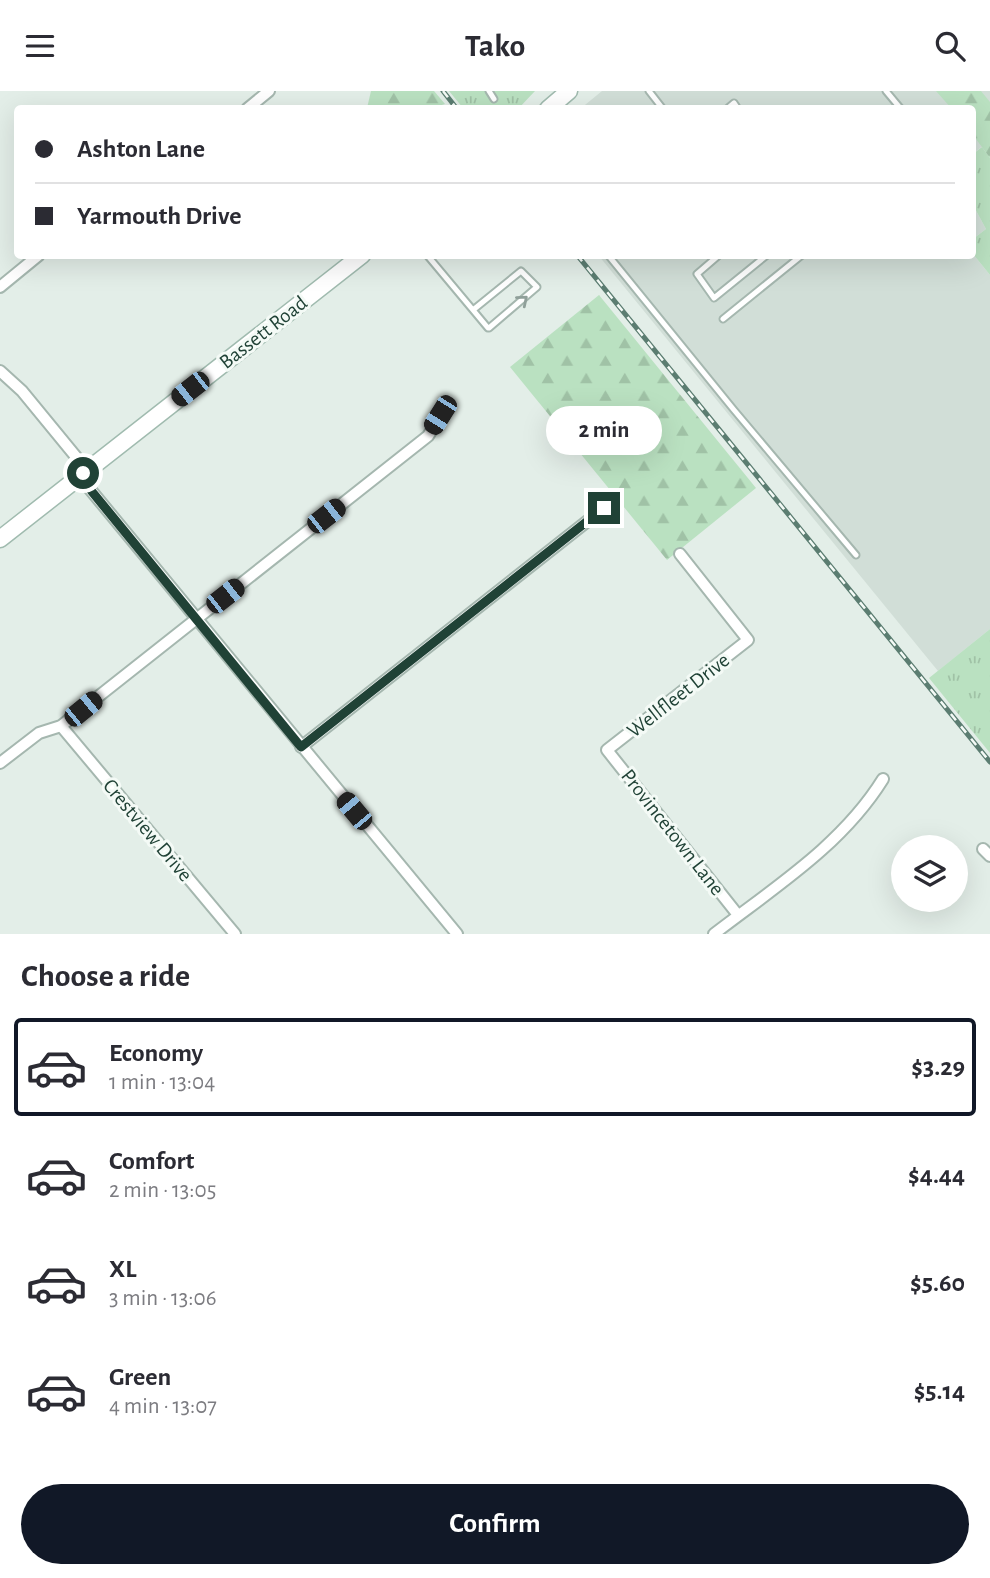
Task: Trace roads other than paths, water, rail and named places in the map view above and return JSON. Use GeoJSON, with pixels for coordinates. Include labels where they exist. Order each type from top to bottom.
{"type":"FeatureCollection","features":[{"type":"Feature","properties":{"kind":"main road"},"geometry":{"type":"LineString","coordinates":[[553,105],[569,91]]}},
{"type":"Feature","properties":{"kind":"main road","name":"Bassett Road"},"geometry":{"type":"LineString","coordinates":[[0,539],[357,259]]}},
{"type":"Feature","properties":{"kind":"street"},"geometry":{"type":"LineString","coordinates":[[252,105],[269,91]]}},
{"type":"Feature","properties":{"kind":"street"},"geometry":{"type":"LineString","coordinates":[[0,287],[34,259]]}},
{"type":"Feature","properties":{"kind":"street"},"geometry":{"type":"LineString","coordinates":[[0,370],[22,391],[77,458],[89,488],[457,934]]}},
{"type":"Feature","properties":{"kind":"street"},"geometry":{"type":"LineString","coordinates":[[0,763],[39,733],[61,726],[428,436],[440,415]]}},
{"type":"Feature","properties":{"kind":"street"},"geometry":{"type":"LineString","coordinates":[[301,747],[604,508]]}},
{"type":"Feature","properties":{"kind":"street","name":"Wellfleet Drive"},"geometry":{"type":"LineString","coordinates":[[607,750],[748,640],[680,554]]}},
{"type":"Feature","properties":{"kind":"street","name":"Crestview Drive"},"geometry":{"type":"LineString","coordinates":[[61,726],[235,934]]}},
{"type":"Feature","properties":{"kind":"street","name":"Provincetown Lane"},"geometry":{"type":"LineString","coordinates":[[607,750],[738,915]]}},
{"type":"Feature","properties":{"kind":"street"},"geometry":{"type":"LineString","coordinates":[[714,934],[841,834],[868,803],[883,779]]}},
{"type":"Feature","properties":{"kind":"lane"},"geometry":{"type":"LineString","coordinates":[[489,91],[494,99]]}},
{"type":"Feature","properties":{"kind":"lane"},"geometry":{"type":"LineString","coordinates":[[649,91],[660,105]]}},
{"type":"Feature","properties":{"kind":"lane"},"geometry":{"type":"LineString","coordinates":[[886,91],[898,105]]}},
{"type":"Feature","properties":{"kind":"lane"},"geometry":{"type":"LineString","coordinates":[[430,259],[473,310],[489,328],[537,287],[521,271],[473,310]]}},
{"type":"Feature","properties":{"kind":"lane"},"geometry":{"type":"LineString","coordinates":[[611,259],[856,555]]}},
{"type":"Feature","properties":{"kind":"lane"},"geometry":{"type":"LineString","coordinates":[[713,259],[697,274],[714,298],[762,259]]}},
{"type":"Feature","properties":{"kind":"lane"},"geometry":{"type":"LineString","coordinates":[[723,319],[797,259]]}},
{"type":"Feature","properties":{"kind":"railway"},"geometry":{"type":"LineString","coordinates":[[443,91],[454,105]]}},
{"type":"Feature","properties":{"kind":"railway"},"geometry":{"type":"LineString","coordinates":[[580,259],[990,762]]}}]}
